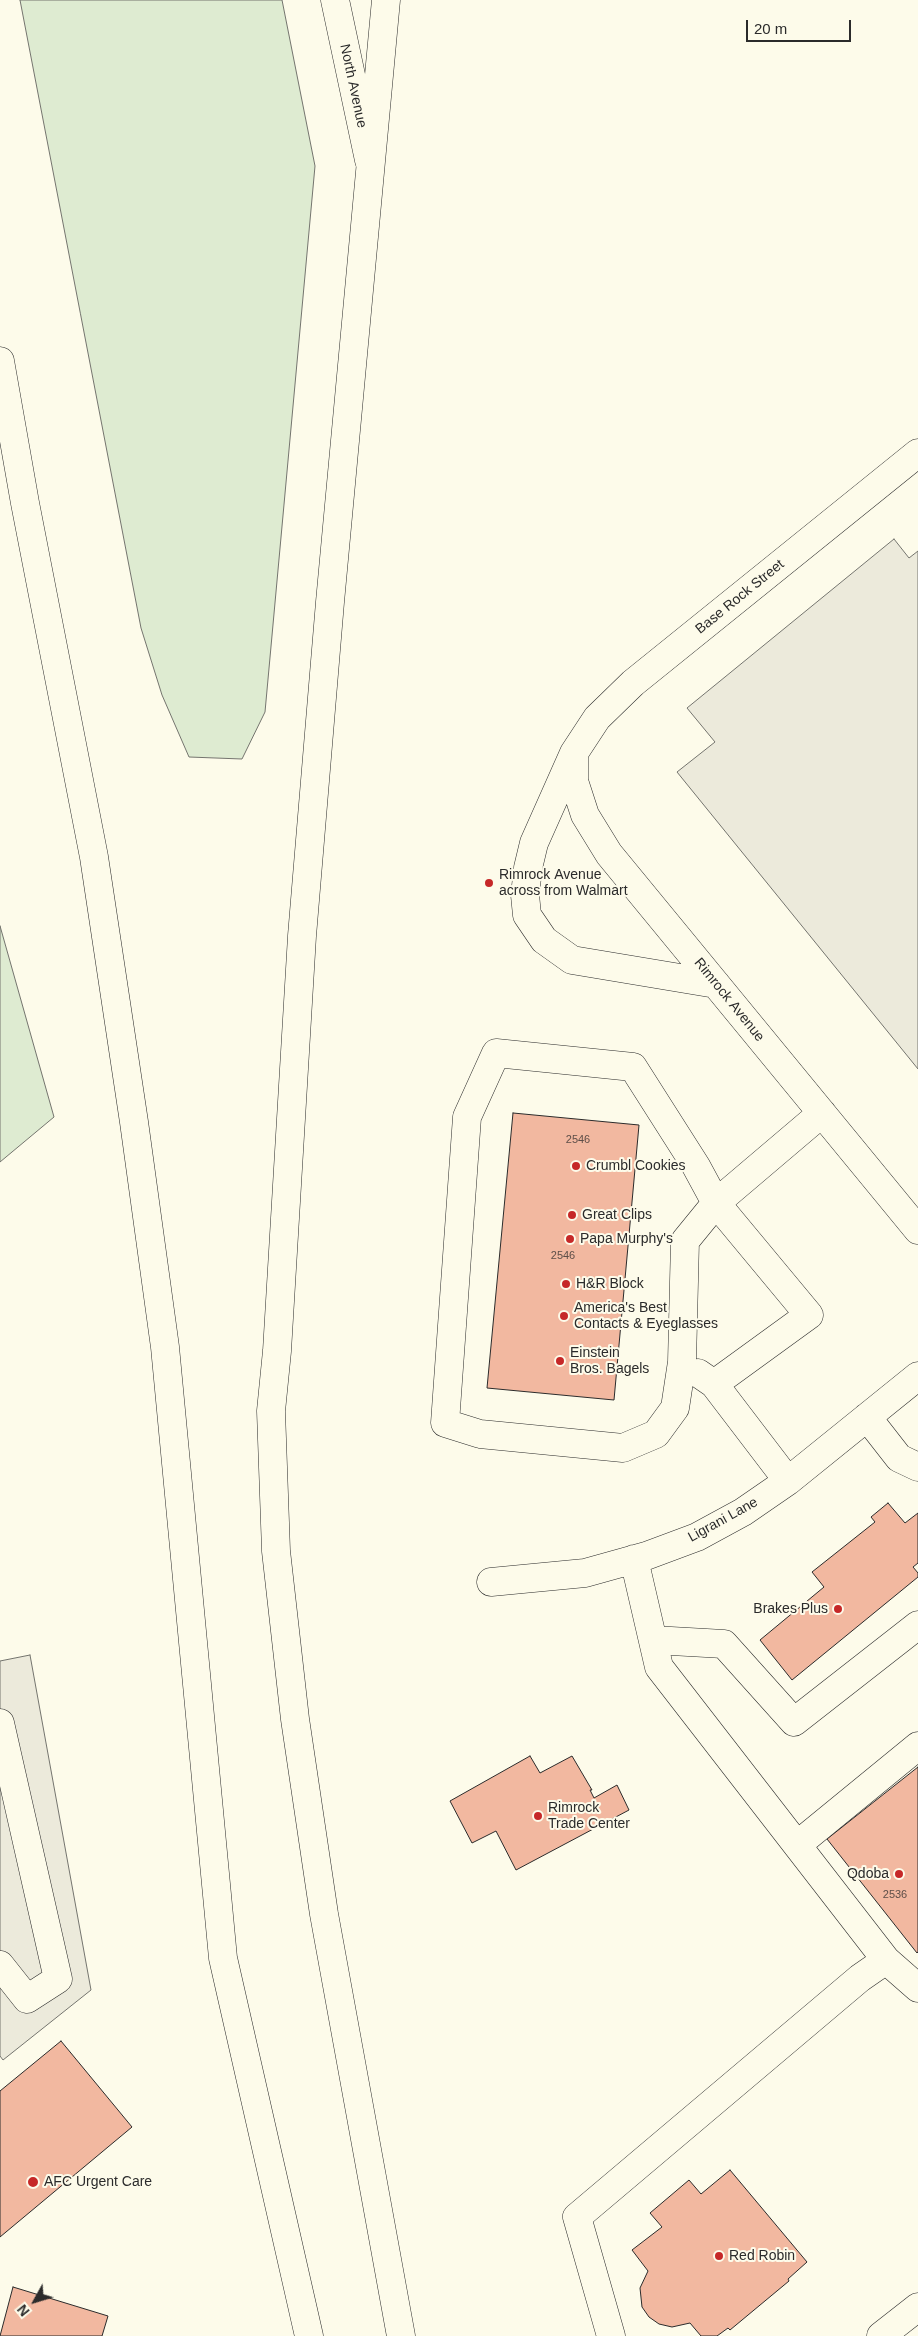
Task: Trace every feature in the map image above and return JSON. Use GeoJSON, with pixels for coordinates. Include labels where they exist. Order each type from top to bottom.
{"type":"FeatureCollection","features":[{"type":"Feature","properties":{"kind":"main road","name":"North Avenue"},"geometry":{"type":"LineString","coordinates":[[335,0],[371,172]]}},
{"type":"Feature","properties":{"kind":"main road"},"geometry":{"type":"LineString","coordinates":[[386,0],[331,592],[302,936],[278,1341],[271,1411],[276,1552],[296,1718],[324,1914],[401,2336]]}},
{"type":"Feature","properties":{"kind":"main road"},"geometry":{"type":"LineString","coordinates":[[0,361],[25,503],[94,858],[145,1200],[165,1346],[223,1958],[309,2336]]}},
{"type":"Feature","properties":{"kind":"main road","name":"Base Rock Street"},"geometry":{"type":"LineString","coordinates":[[716,984],[572,960],[544,940],[527,915],[525,895],[528,868],[534,843],[574,754],[597,718],[633,683],[918,453]]}},
{"type":"Feature","properties":{"kind":"main road","name":"Rimrock Avenue"},"geometry":{"type":"LineString","coordinates":[[574,754],[574,781],[585,815],[608,854],[918,1230]]}},
{"type":"Feature","properties":{"kind":"main road"},"geometry":{"type":"LineString","coordinates":[[714,1384],[809,1315],[716,1203],[696,1166],[633,1067],[496,1053],[467,1117],[444,1423],[480,1434],[623,1448],[656,1434],[675,1408],[682,1362],[685,1241],[716,1203],[822,1113]]}},
{"type":"Feature","properties":{"kind":"main road"},"geometry":{"type":"LineString","coordinates":[[682,1362],[714,1384],[788,1481]]}},
{"type":"Feature","properties":{"kind":"main road","name":"Ligrani Lane"},"geometry":{"type":"LineString","coordinates":[[491,1582],[585,1573],[634,1559],[697,1537],[743,1512],[788,1481],[918,1376]]}},
{"type":"Feature","properties":{"kind":"main road"},"geometry":{"type":"LineString","coordinates":[[867,1417],[899,1458],[918,1467]]}},
{"type":"Feature","properties":{"kind":"main road"},"geometry":{"type":"LineString","coordinates":[[634,1559],[659,1667],[886,1960],[918,1988]]}},
{"type":"Feature","properties":{"kind":"main road"},"geometry":{"type":"LineString","coordinates":[[653,1640],[724,1644],[794,1722],[918,1625]]}},
{"type":"Feature","properties":{"kind":"main road"},"geometry":{"type":"LineString","coordinates":[[0,1723],[58,1979],[27,1999],[0,1965]]}},
{"type":"Feature","properties":{"kind":"main road"},"geometry":{"type":"LineString","coordinates":[[797,1845],[918,1746]]}},
{"type":"Feature","properties":{"kind":"main road"},"geometry":{"type":"LineString","coordinates":[[611,2336],[577,2217],[860,1978],[886,1960]]}},
{"type":"Feature","properties":{"kind":"main road"},"geometry":{"type":"LineString","coordinates":[[881,2336],[918,2307]]}},
{"type":"Feature","properties":{"kind":"green space"},"geometry":{"type":"Polygon","coordinates":[[[20,0],[282,0],[315,166],[265,712],[242,759],[189,757],[162,695],[141,628],[20,0]]]}},
{"type":"Feature","properties":{"kind":"green space"},"geometry":{"type":"Polygon","coordinates":[[[0,926],[54,1117],[0,1162],[0,926]]]}},
{"type":"Feature","properties":{"kind":"shaded area"},"geometry":{"type":"Polygon","coordinates":[[[894,539],[909,558],[918,551],[918,1069],[677,772],[715,742],[687,708],[894,539]]]}},
{"type":"Feature","properties":{"kind":"shaded area"},"geometry":{"type":"Polygon","coordinates":[[[30,1655],[91,1990],[3,2060],[0,2056],[0,1661],[30,1655]]]}},
{"type":"Feature","properties":{"kind":"building"},"geometry":{"type":"Polygon","coordinates":[[[513,1113],[639,1125],[614,1400],[487,1388],[513,1113]]]}},
{"type":"Feature","properties":{"kind":"building","name":"Brakes Plus"},"geometry":{"type":"Polygon","coordinates":[[[888,1503],[905,1523],[918,1513],[918,1563],[913,1567],[918,1573],[918,1577],[792,1680],[760,1640],[824,1587],[812,1572],[875,1522],[871,1517],[888,1503]]]}},
{"type":"Feature","properties":{"kind":"building","name":"Rimrock Trade Center"},"geometry":{"type":"Polygon","coordinates":[[[530,1756],[540,1773],[572,1756],[592,1790],[590,1790],[594,1798],[617,1785],[629,1810],[516,1870],[496,1831],[472,1843],[450,1801],[530,1756]]]}},
{"type":"Feature","properties":{"kind":"building"},"geometry":{"type":"Polygon","coordinates":[[[918,1767],[918,1952],[917,1953],[827,1839],[918,1767]]]}},
{"type":"Feature","properties":{"kind":"building","name":"AFC Urgent Care"},"geometry":{"type":"Polygon","coordinates":[[[61,2041],[132,2127],[0,2237],[0,2091],[61,2041]]]}},
{"type":"Feature","properties":{"kind":"building","name":"Red Robin"},"geometry":{"type":"Polygon","coordinates":[[[730,2170],[807,2262],[788,2279],[789,2281],[730,2330],[728,2328],[717,2336],[701,2336],[690,2323],[672,2327],[659,2324],[649,2317],[642,2307],[640,2288],[648,2271],[632,2250],[662,2227],[650,2213],[689,2180],[701,2194],[730,2170]]]}},
{"type":"Feature","properties":{"kind":"building"},"geometry":{"type":"Polygon","coordinates":[[[13,2287],[108,2316],[102,2336],[0,2336],[13,2287]]]}},
{"type":"Feature","properties":{"kind":"place","name":"Rimrock Avenue across from Walmart"},"geometry":{"type":"Point","coordinates":[489,883]}},
{"type":"Feature","properties":{"kind":"place","name":"Crumbl Cookies"},"geometry":{"type":"Point","coordinates":[576,1166]}},
{"type":"Feature","properties":{"kind":"place","name":"Great Clips"},"geometry":{"type":"Point","coordinates":[572,1215]}},
{"type":"Feature","properties":{"kind":"place","name":"Papa Murphy's"},"geometry":{"type":"Point","coordinates":[570,1239]}},
{"type":"Feature","properties":{"kind":"place","name":"H&R Block"},"geometry":{"type":"Point","coordinates":[566,1284]}},
{"type":"Feature","properties":{"kind":"place","name":"America's Best Contacts & Eyeglasses"},"geometry":{"type":"Point","coordinates":[564,1316]}},
{"type":"Feature","properties":{"kind":"place","name":"Einstein Bros. Bagels"},"geometry":{"type":"Point","coordinates":[560,1361]}},
{"type":"Feature","properties":{"kind":"place","name":"Brakes Plus"},"geometry":{"type":"Point","coordinates":[838,1609]}},
{"type":"Feature","properties":{"kind":"place","name":"Rimrock Trade Center"},"geometry":{"type":"Point","coordinates":[538,1816]}},
{"type":"Feature","properties":{"kind":"place","name":"Qdoba"},"geometry":{"type":"Point","coordinates":[899,1874]}},
{"type":"Feature","properties":{"kind":"place","name":"AFC Urgent Care"},"geometry":{"type":"Point","coordinates":[33,2182]}},
{"type":"Feature","properties":{"kind":"place","name":"Red Robin"},"geometry":{"type":"Point","coordinates":[719,2256]}}]}
